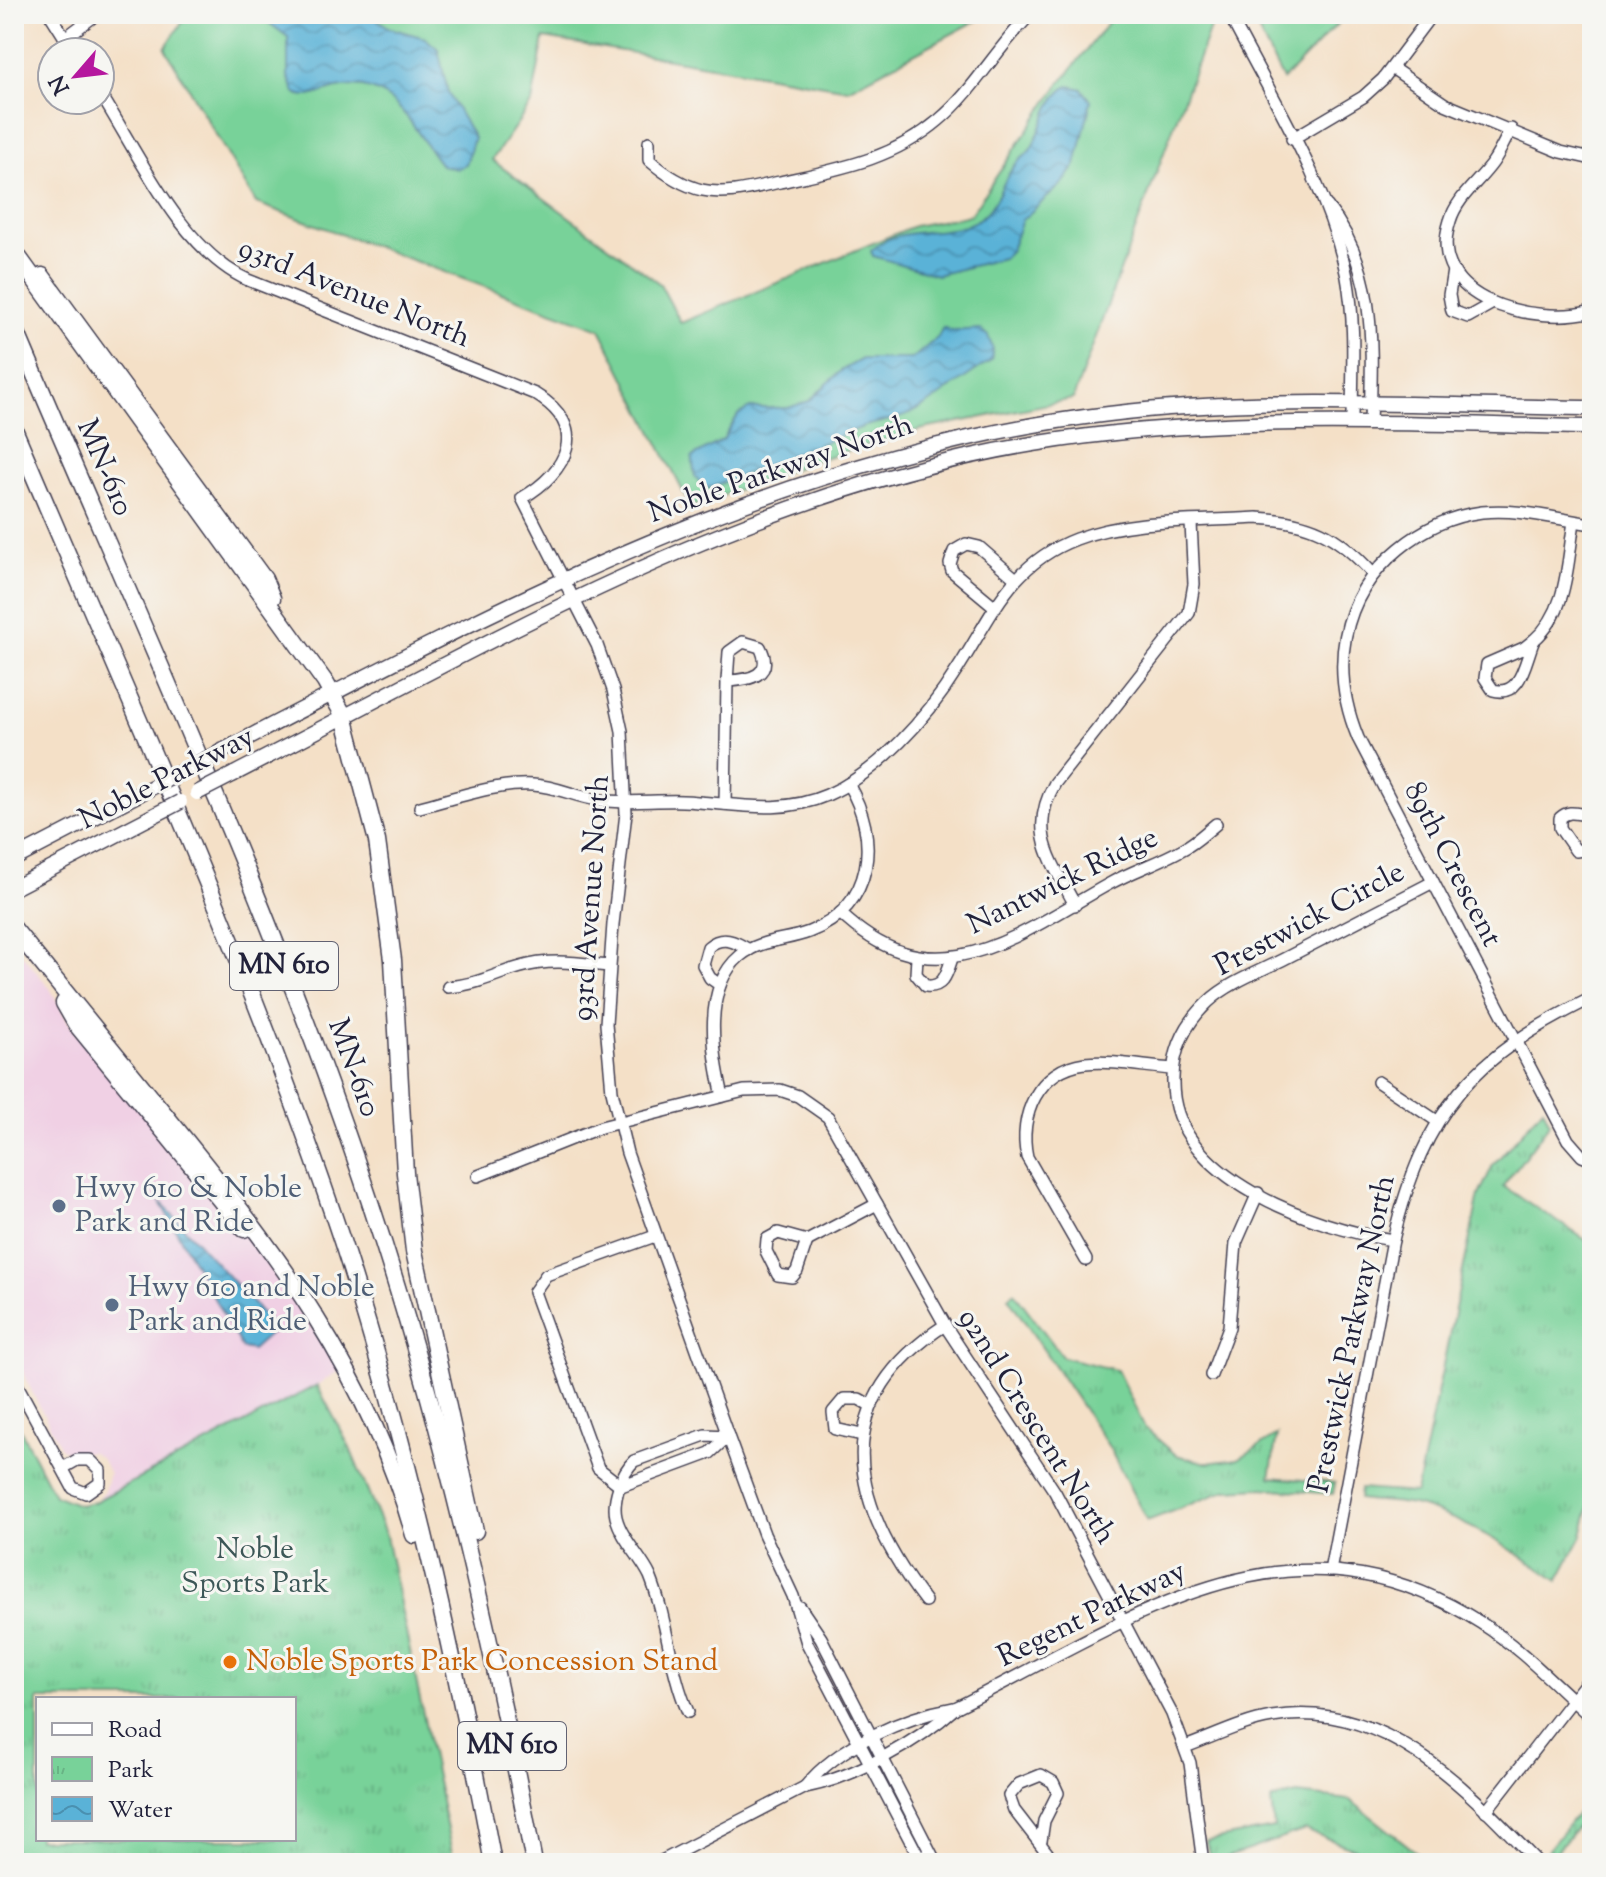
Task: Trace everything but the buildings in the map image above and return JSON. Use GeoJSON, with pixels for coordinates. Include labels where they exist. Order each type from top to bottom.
{"type":"FeatureCollection","features":[{"type":"Feature","properties":{"kind":"highway"},"geometry":{"type":"LineString","coordinates":[[14,243],[69,308],[258,570],[281,622]]}},
{"type":"Feature","properties":{"kind":"highway"},"geometry":{"type":"LineString","coordinates":[[14,251],[333,694],[344,716],[369,805],[384,879],[414,1251],[468,1491],[488,1629]]}},
{"type":"Feature","properties":{"kind":"highway","name":"MN-610"},"geometry":{"type":"LineString","coordinates":[[14,326],[253,890],[338,1109],[418,1355],[488,1629],[534,1863]]}},
{"type":"Feature","properties":{"kind":"highway","name":"MN 610"},"geometry":{"type":"LineString","coordinates":[[14,429],[223,919],[290,1091],[380,1366],[427,1545],[468,1730],[493,1863]]}},
{"type":"Feature","properties":{"kind":"highway"},"geometry":{"type":"LineString","coordinates":[[14,929],[256,1229],[341,1355],[390,1462],[411,1524],[468,1730]]}},
{"type":"Feature","properties":{"kind":"main road","name":"Noble Parkway North"},"geometry":{"type":"LineString","coordinates":[[224,750],[564,579],[661,537],[806,482],[977,435],[1081,417],[1160,409],[1352,405],[1592,408]]}},
{"type":"Feature","properties":{"kind":"main road","name":"Noble Parkway North"},"geometry":{"type":"LineString","coordinates":[[344,716],[574,598],[683,548],[801,504],[888,476],[975,455],[1075,437],[1164,427],[1352,423],[1592,427]]}},
{"type":"Feature","properties":{"kind":"main road","name":"Noble Parkway"},"geometry":{"type":"LineString","coordinates":[[14,888],[344,716]]}},
{"type":"Feature","properties":{"kind":"main road","name":"Noble Parkway"},"geometry":{"type":"LineString","coordinates":[[14,859],[224,750]]}},
{"type":"Feature","properties":{"kind":"street"},"geometry":{"type":"LineString","coordinates":[[50,14],[64,36]]}},
{"type":"Feature","properties":{"kind":"street"},"geometry":{"type":"LineString","coordinates":[[68,36],[97,14]]}},
{"type":"Feature","properties":{"kind":"street"},"geometry":{"type":"LineString","coordinates":[[649,142],[649,160],[665,174],[703,191],[745,189],[861,164],[914,139],[938,122],[959,102],[1012,33],[1031,14]]}},
{"type":"Feature","properties":{"kind":"street"},"geometry":{"type":"LineString","coordinates":[[1229,14],[1324,203],[1349,289],[1352,423]]}},
{"type":"Feature","properties":{"kind":"street"},"geometry":{"type":"LineString","coordinates":[[1292,139],[1363,97],[1392,68],[1432,14]]}},
{"type":"Feature","properties":{"kind":"street"},"geometry":{"type":"LineString","coordinates":[[1392,68],[1436,99],[1561,152],[1592,159]]}},
{"type":"Feature","properties":{"kind":"street","name":"93rd Avenue North"},"geometry":{"type":"LineString","coordinates":[[114,116],[186,231],[213,261],[248,280],[548,402],[566,426],[566,456],[550,480],[522,498],[574,598],[613,690],[622,731],[626,802],[609,966],[608,1055],[618,1122],[655,1236],[764,1534],[793,1596],[807,1643],[922,1863]]}},
{"type":"Feature","properties":{"kind":"street"},"geometry":{"type":"LineString","coordinates":[[1493,303],[1468,317],[1452,311],[1449,295],[1453,270],[1446,238],[1454,210],[1493,162],[1511,129]]}},
{"type":"Feature","properties":{"kind":"street"},"geometry":{"type":"LineString","coordinates":[[1324,203],[1340,222],[1363,277],[1370,321],[1370,424]]}},
{"type":"Feature","properties":{"kind":"street"},"geometry":{"type":"LineString","coordinates":[[1453,270],[1469,290],[1493,303],[1534,315],[1592,311]]}},
{"type":"Feature","properties":{"kind":"street"},"geometry":{"type":"LineString","coordinates":[[420,807],[515,785],[535,785],[597,800],[626,802],[785,807],[807,802],[848,784],[887,751],[932,704],[956,673],[994,606],[1016,579],[1053,550],[1087,535],[1123,527],[1257,518],[1305,525],[1349,547],[1372,573],[1413,538],[1456,517],[1503,511],[1592,524]]}},
{"type":"Feature","properties":{"kind":"street"},"geometry":{"type":"LineString","coordinates":[[1534,640],[1518,683],[1507,691],[1493,690],[1485,678],[1487,664],[1534,640],[1547,629],[1561,599],[1574,522]]}},
{"type":"Feature","properties":{"kind":"street"},"geometry":{"type":"LineString","coordinates":[[1075,905],[1044,842],[1042,811],[1055,783],[1189,613],[1194,584],[1191,523]]}},
{"type":"Feature","properties":{"kind":"street"},"geometry":{"type":"LineString","coordinates":[[994,606],[952,571],[950,564],[954,551],[966,544],[979,547],[1016,579]]}},
{"type":"Feature","properties":{"kind":"street","name":"89th Crescent"},"geometry":{"type":"LineString","coordinates":[[1372,573],[1359,594],[1343,641],[1343,691],[1358,738],[1568,1140],[1582,1156],[1592,1160]]}},
{"type":"Feature","properties":{"kind":"street"},"geometry":{"type":"LineString","coordinates":[[725,804],[727,681]]}},
{"type":"Feature","properties":{"kind":"street"},"geometry":{"type":"LineString","coordinates":[[478,1176],[618,1122],[723,1096],[715,1050],[720,985],[739,956],[749,950],[813,931],[840,913],[861,883],[869,847],[863,811],[848,784]]}},
{"type":"Feature","properties":{"kind":"street"},"geometry":{"type":"LineString","coordinates":[[1592,815],[1565,813],[1560,818],[1560,828],[1576,851],[1588,849],[1592,839]]}},
{"type":"Feature","properties":{"kind":"street","name":"Nantwick Ridge"},"geometry":{"type":"LineString","coordinates":[[840,913],[888,948],[917,957],[952,958],[989,950],[1075,905],[1109,883],[1183,850],[1216,824]]}},
{"type":"Feature","properties":{"kind":"street","name":"Prestwick Circle"},"geometry":{"type":"LineString","coordinates":[[1393,1240],[1305,1216],[1258,1193],[1212,1164],[1185,1132],[1177,1112],[1173,1069],[1185,1031],[1212,999],[1433,882]]}},
{"type":"Feature","properties":{"kind":"street"},"geometry":{"type":"LineString","coordinates":[[720,985],[710,978],[703,965],[708,947],[719,940],[729,940],[749,950]]}},
{"type":"Feature","properties":{"kind":"street"},"geometry":{"type":"LineString","coordinates":[[917,957],[916,974],[926,986],[932,987],[944,979],[952,958]]}},
{"type":"Feature","properties":{"kind":"street"},"geometry":{"type":"LineString","coordinates":[[448,987],[485,982],[520,967],[551,961],[609,966]]}},
{"type":"Feature","properties":{"kind":"street","name":"Prestwick Parkway North"},"geometry":{"type":"LineString","coordinates":[[1330,1571],[1393,1240],[1411,1173],[1437,1121],[1475,1074],[1515,1039],[1592,998]]}},
{"type":"Feature","properties":{"kind":"street"},"geometry":{"type":"LineString","coordinates":[[1086,1260],[1027,1157],[1023,1140],[1029,1105],[1051,1078],[1082,1064],[1173,1069]]}},
{"type":"Feature","properties":{"kind":"street"},"geometry":{"type":"LineString","coordinates":[[1378,1082],[1437,1121]]}},
{"type":"Feature","properties":{"kind":"street","name":"92nd Crescent North"},"geometry":{"type":"LineString","coordinates":[[723,1096],[744,1091],[780,1090],[798,1096],[828,1117],[945,1325],[1042,1470],[1172,1714],[1185,1747],[1195,1787],[1203,1863]]}},
{"type":"Feature","properties":{"kind":"street"},"geometry":{"type":"LineString","coordinates":[[1211,1375],[1229,1327],[1236,1243],[1258,1193]]}},
{"type":"Feature","properties":{"kind":"street"},"geometry":{"type":"LineString","coordinates":[[807,1241],[877,1204]]}},
{"type":"Feature","properties":{"kind":"street"},"geometry":{"type":"LineString","coordinates":[[621,1486],[598,1468],[534,1292],[546,1275],[655,1236]]}},
{"type":"Feature","properties":{"kind":"street"},"geometry":{"type":"LineString","coordinates":[[925,1601],[897,1563],[874,1511],[862,1468],[862,1435],[870,1405],[895,1364],[911,1348],[945,1325]]}},
{"type":"Feature","properties":{"kind":"street"},"geometry":{"type":"LineString","coordinates":[[14,1379],[63,1468]]}},
{"type":"Feature","properties":{"kind":"street"},"geometry":{"type":"LineString","coordinates":[[862,1435],[835,1429],[833,1412],[844,1399],[859,1399],[870,1405]]}},
{"type":"Feature","properties":{"kind":"street"},"geometry":{"type":"LineString","coordinates":[[688,1712],[677,1687],[665,1625],[649,1573],[616,1518],[616,1499],[627,1468],[634,1461],[705,1435],[728,1436]]}},
{"type":"Feature","properties":{"kind":"street"},"geometry":{"type":"LineString","coordinates":[[621,1486],[710,1453],[728,1436]]}},
{"type":"Feature","properties":{"kind":"street","name":"Regent Parkway"},"geometry":{"type":"LineString","coordinates":[[805,1787],[824,1784],[869,1763],[936,1726],[955,1708],[1122,1623],[1215,1582],[1274,1572],[1330,1571],[1403,1586],[1459,1611],[1506,1642],[1592,1718]]}},
{"type":"Feature","properties":{"kind":"street","name":"93rd Avenue North"},"geometry":{"type":"LineString","coordinates":[[793,1596],[821,1638],[936,1863]]}},
{"type":"Feature","properties":{"kind":"street"},"geometry":{"type":"LineString","coordinates":[[1486,1811],[1592,1675]]}},
{"type":"Feature","properties":{"kind":"street","name":"Regent Parkway"},"geometry":{"type":"LineString","coordinates":[[805,1787],[817,1772],[860,1745],[928,1713],[955,1708]]}},
{"type":"Feature","properties":{"kind":"street"},"geometry":{"type":"LineString","coordinates":[[1185,1747],[1268,1718],[1315,1714],[1362,1722],[1404,1743],[1486,1811],[1538,1863]]}},
{"type":"Feature","properties":{"kind":"street"},"geometry":{"type":"LineString","coordinates":[[1041,1841],[1044,1821],[1058,1793],[1053,1782],[1041,1775],[1019,1784],[1009,1796],[1014,1810],[1055,1863]]}},
{"type":"Feature","properties":{"kind":"street"},"geometry":{"type":"LineString","coordinates":[[658,1863],[805,1787]]}},
{"type":"Feature","properties":{"kind":"shaded area"},"geometry":{"type":"Polygon","coordinates":[[[14,945],[50,988],[68,1022],[256,1247],[342,1369],[94,1502],[104,1492],[109,1473],[101,1458],[92,1452],[68,1452],[61,1448],[25,1378],[14,1345],[14,945]]]}},
{"type":"Feature","properties":{"kind":"green space"},"geometry":{"type":"Polygon","coordinates":[[[188,14],[989,14],[848,89],[544,38],[532,102],[492,160],[660,284],[681,323],[914,226],[970,215],[1058,86],[1115,14],[1205,14],[1211,25],[1073,399],[919,430],[820,459],[691,507],[600,329],[256,203],[165,48],[188,14]]]}},
{"type":"Feature","properties":{"kind":"green space"},"geometry":{"type":"Polygon","coordinates":[[[1250,14],[1347,14],[1283,80],[1250,14]]]}},
{"type":"Feature","properties":{"kind":"green space"},"geometry":{"type":"Polygon","coordinates":[[[1543,1108],[1550,1123],[1503,1186],[1592,1244],[1592,1494],[1582,1536],[1558,1581],[1492,1538],[1439,1513],[1406,1504],[1359,1499],[1360,1489],[1416,1493],[1479,1195],[1493,1165],[1543,1108]]]}},
{"type":"Feature","properties":{"kind":"green space"},"geometry":{"type":"Polygon","coordinates":[[[1014,1292],[1063,1357],[1117,1370],[1145,1428],[1176,1455],[1207,1463],[1238,1459],[1277,1435],[1270,1477],[1335,1483],[1333,1494],[1262,1488],[1227,1490],[1147,1521],[1109,1447],[1008,1297],[1014,1292]]]}},
{"type":"Feature","properties":{"kind":"green space","name":"Noble Sports Park"},"geometry":{"type":"Polygon","coordinates":[[[317,1385],[349,1446],[386,1536],[454,1863],[14,1863],[14,1417],[54,1495],[79,1505],[94,1502],[317,1385]]]}},
{"type":"Feature","properties":{"kind":"green space"},"geometry":{"type":"Polygon","coordinates":[[[1297,1794],[1350,1800],[1430,1863],[1381,1863],[1355,1849],[1305,1830],[1211,1863],[1206,1841],[1274,1828],[1271,1800],[1297,1794]]]}},
{"type":"Feature","properties":{"kind":"green space"},"geometry":{"type":"Polygon","coordinates":[[[1592,1795],[1592,1809],[1548,1862],[1543,1856],[1592,1795]]]}},
{"type":"Feature","properties":{"kind":"water"},"geometry":{"type":"Polygon","coordinates":[[[257,14],[369,14],[390,28],[425,38],[438,49],[448,93],[474,138],[466,164],[457,169],[441,165],[400,108],[374,90],[357,86],[311,96],[295,93],[288,76],[288,37],[257,14]]]}},
{"type":"Feature","properties":{"kind":"water"},"geometry":{"type":"Polygon","coordinates":[[[1069,86],[1082,89],[1091,101],[1076,165],[1063,183],[1022,220],[1011,250],[1003,258],[937,275],[873,256],[871,251],[897,236],[960,227],[986,213],[1011,171],[1030,150],[1056,97],[1069,86]]]}},
{"type":"Feature","properties":{"kind":"water"},"geometry":{"type":"Polygon","coordinates":[[[943,327],[951,331],[980,329],[988,336],[993,349],[991,360],[905,416],[865,426],[707,489],[695,477],[692,457],[723,440],[738,415],[750,408],[788,408],[809,401],[842,370],[862,359],[912,359],[938,337],[943,327]]]}},
{"type":"Feature","properties":{"kind":"water"},"geometry":{"type":"Polygon","coordinates":[[[159,1200],[266,1318],[273,1331],[252,1350],[242,1348],[159,1200]]]}},
{"type":"Feature","properties":{"kind":"place","name":"Hwy 610 & Noble Park and Ride"},"geometry":{"type":"Point","coordinates":[59,1206]}},
{"type":"Feature","properties":{"kind":"place","name":"Hwy 610 and Noble Park and Ride"},"geometry":{"type":"Point","coordinates":[112,1305]}},
{"type":"Feature","properties":{"kind":"place","name":"Noble Sports Park Concession Stand"},"geometry":{"type":"Point","coordinates":[230,1662]}}]}
